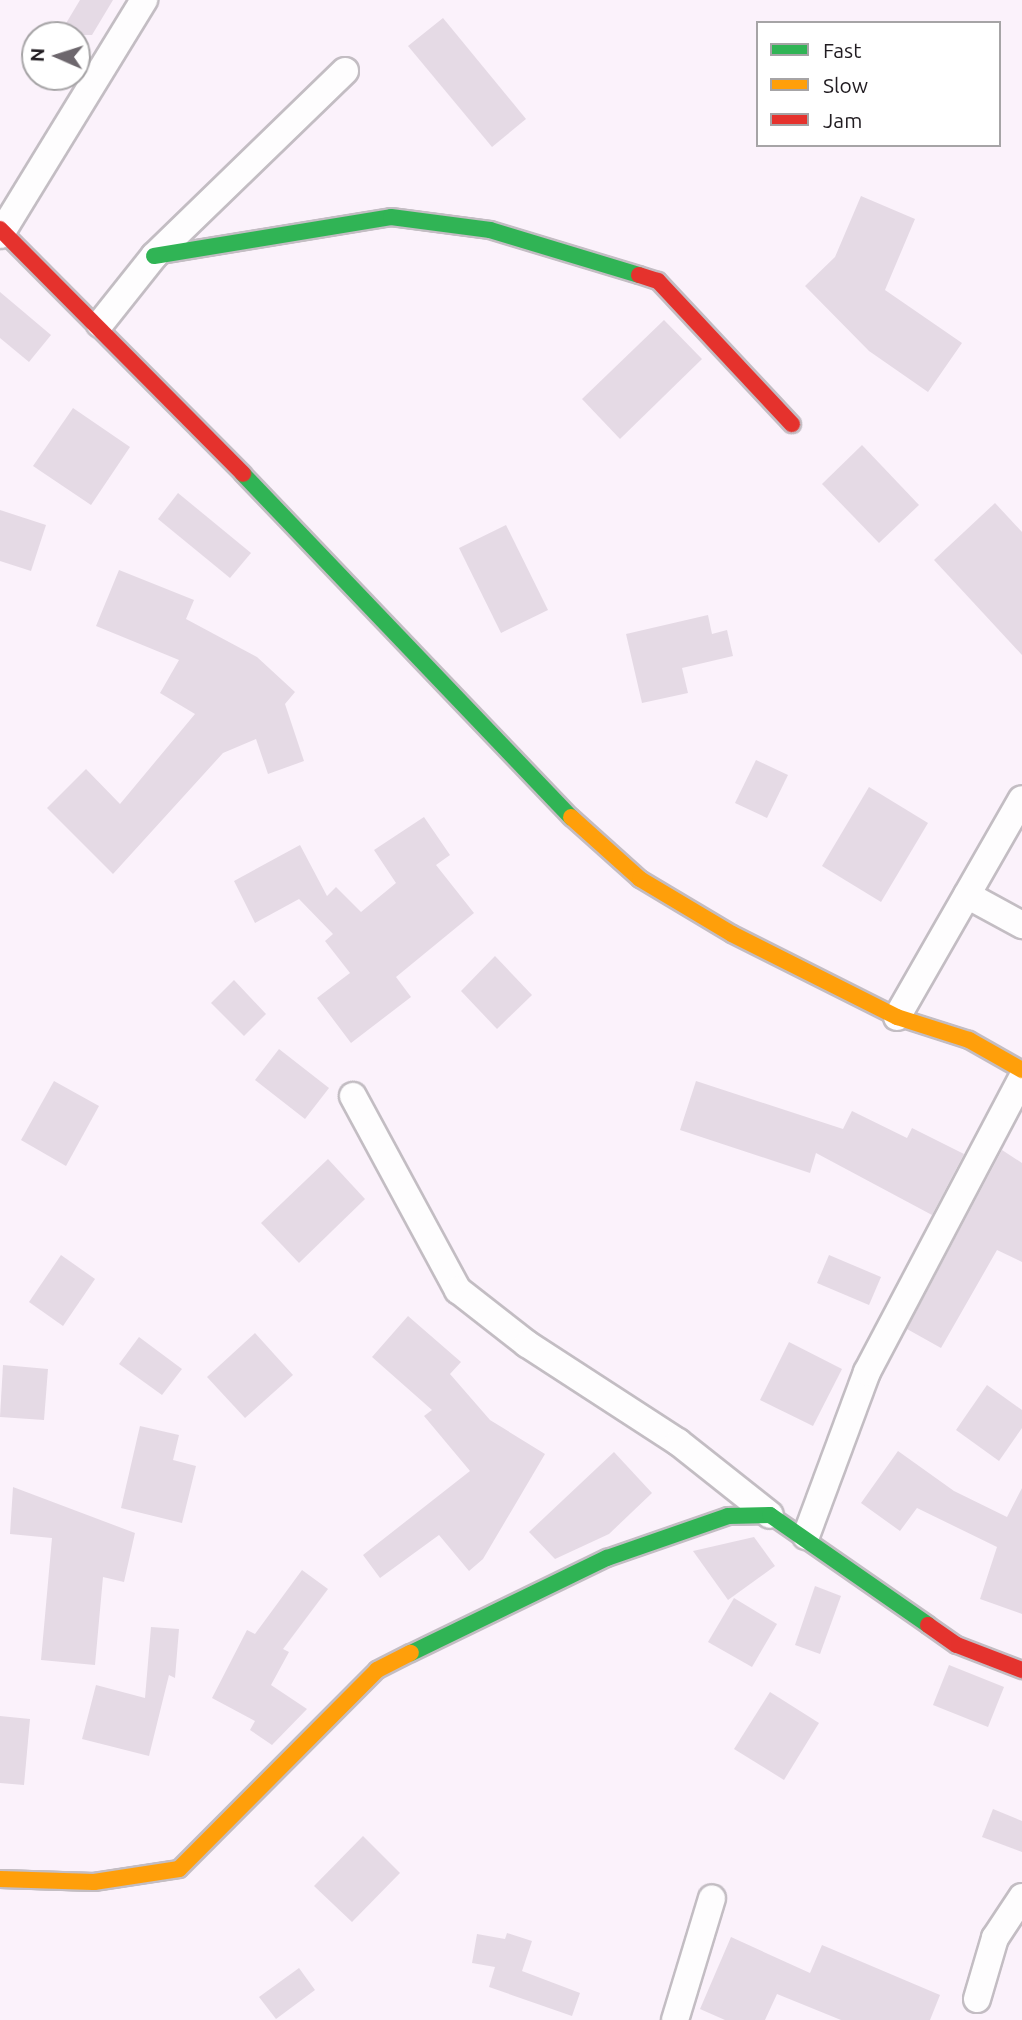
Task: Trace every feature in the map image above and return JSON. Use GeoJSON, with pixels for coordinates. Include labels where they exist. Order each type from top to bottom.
{"type":"FeatureCollection","features":[{"type":"Feature","properties":{"kind":"street"},"geometry":{"type":"LineString","coordinates":[[144,0],[1,232],[100,324],[574,820],[640,879],[732,934],[897,1017],[969,1040],[1022,1070]]}},
{"type":"Feature","properties":{"kind":"street"},"geometry":{"type":"LineString","coordinates":[[100,324],[154,256],[345,71]]}},
{"type":"Feature","properties":{"kind":"street"},"geometry":{"type":"LineString","coordinates":[[154,256],[391,217],[490,230],[658,282],[792,424]]}},
{"type":"Feature","properties":{"kind":"street"},"geometry":{"type":"LineString","coordinates":[[897,1017],[1022,799]]}},
{"type":"Feature","properties":{"kind":"street"},"geometry":{"type":"LineString","coordinates":[[967,895],[1022,925]]}},
{"type":"Feature","properties":{"kind":"street"},"geometry":{"type":"LineString","coordinates":[[806,1536],[867,1372],[1022,1078]]}},
{"type":"Feature","properties":{"kind":"street"},"geometry":{"type":"LineString","coordinates":[[353,1096],[458,1290],[527,1344],[678,1442],[770,1515],[806,1536],[884,1598],[957,1645],[1022,1670]]}},
{"type":"Feature","properties":{"kind":"street"},"geometry":{"type":"LineString","coordinates":[[0,1879],[94,1882],[179,1869],[377,1670],[682,1527],[770,1515]]}},
{"type":"Feature","properties":{"kind":"street"},"geometry":{"type":"LineString","coordinates":[[977,1999],[995,1938],[1022,1897]]}},
{"type":"Feature","properties":{"kind":"street"},"geometry":{"type":"LineString","coordinates":[[675,2020],[712,1898]]}},
{"type":"Feature","properties":{"kind":"building"},"geometry":{"type":"Polygon","coordinates":[[[80,0],[113,0],[92,35],[91,21],[67,21],[80,0]]]}},
{"type":"Feature","properties":{"kind":"building"},"geometry":{"type":"Polygon","coordinates":[[[443,18],[526,119],[492,147],[408,46],[443,18]]]}},
{"type":"Feature","properties":{"kind":"building"},"geometry":{"type":"Polygon","coordinates":[[[861,196],[915,219],[885,290],[962,343],[928,392],[869,351],[805,286],[835,257],[861,196]]]}},
{"type":"Feature","properties":{"kind":"building"},"geometry":{"type":"Polygon","coordinates":[[[0,292],[51,335],[29,362],[0,338],[0,292]]]}},
{"type":"Feature","properties":{"kind":"building"},"geometry":{"type":"Polygon","coordinates":[[[664,320],[702,359],[620,439],[582,399],[664,320]]]}},
{"type":"Feature","properties":{"kind":"building"},"geometry":{"type":"Polygon","coordinates":[[[73,408],[130,447],[91,505],[33,466],[73,408]]]}},
{"type":"Feature","properties":{"kind":"building"},"geometry":{"type":"Polygon","coordinates":[[[862,445],[919,505],[879,543],[822,484],[862,445]]]}},
{"type":"Feature","properties":{"kind":"building"},"geometry":{"type":"Polygon","coordinates":[[[178,493],[251,553],[230,578],[158,519],[178,493]]]}},
{"type":"Feature","properties":{"kind":"building"},"geometry":{"type":"Polygon","coordinates":[[[995,503],[1022,532],[1022,655],[934,560],[995,503]]]}},
{"type":"Feature","properties":{"kind":"building"},"geometry":{"type":"Polygon","coordinates":[[[0,510],[46,525],[31,571],[0,561],[0,510]]]}},
{"type":"Feature","properties":{"kind":"building"},"geometry":{"type":"Polygon","coordinates":[[[506,525],[548,610],[501,633],[459,548],[506,525]]]}},
{"type":"Feature","properties":{"kind":"building"},"geometry":{"type":"Polygon","coordinates":[[[119,570],[194,600],[186,619],[257,657],[295,692],[285,704],[304,761],[268,774],[256,739],[223,753],[113,874],[47,808],[86,769],[120,804],[195,714],[160,693],[179,660],[96,626],[119,570]]]}},
{"type":"Feature","properties":{"kind":"building"},"geometry":{"type":"Polygon","coordinates":[[[708,615],[712,634],[727,630],[733,656],[682,668],[688,693],[642,703],[626,634],[708,615]]]}},
{"type":"Feature","properties":{"kind":"building"},"geometry":{"type":"Polygon","coordinates":[[[756,760],[788,775],[767,818],[735,803],[756,760]]]}},
{"type":"Feature","properties":{"kind":"building"},"geometry":{"type":"Polygon","coordinates":[[[869,787],[928,823],[881,902],[822,866],[869,787]]]}},
{"type":"Feature","properties":{"kind":"building"},"geometry":{"type":"Polygon","coordinates":[[[424,817],[450,855],[436,865],[474,913],[396,977],[411,997],[351,1043],[317,998],[350,973],[325,941],[333,934],[299,899],[255,923],[234,881],[300,845],[327,896],[336,887],[361,912],[396,883],[374,850],[424,817]]]}},
{"type":"Feature","properties":{"kind":"building"},"geometry":{"type":"Polygon","coordinates":[[[495,956],[532,995],[497,1029],[461,991],[495,956]]]}},
{"type":"Feature","properties":{"kind":"building"},"geometry":{"type":"Polygon","coordinates":[[[234,980],[266,1014],[244,1036],[211,1003],[234,980]]]}},
{"type":"Feature","properties":{"kind":"building"},"geometry":{"type":"Polygon","coordinates":[[[279,1049],[329,1088],[305,1119],[255,1080],[279,1049]]]}},
{"type":"Feature","properties":{"kind":"building"},"geometry":{"type":"Polygon","coordinates":[[[54,1081],[99,1106],[66,1166],[21,1140],[54,1081]]]}},
{"type":"Feature","properties":{"kind":"building"},"geometry":{"type":"Polygon","coordinates":[[[696,1081],[843,1129],[852,1111],[907,1138],[912,1128],[964,1154],[932,1215],[816,1153],[810,1173],[680,1130],[696,1081]]]}},
{"type":"Feature","properties":{"kind":"building"},"geometry":{"type":"Polygon","coordinates":[[[1002,1150],[1022,1163],[1022,1262],[997,1250],[941,1348],[907,1329],[1002,1150]]]}},
{"type":"Feature","properties":{"kind":"building"},"geometry":{"type":"Polygon","coordinates":[[[328,1159],[365,1199],[299,1263],[261,1223],[328,1159]]]}},
{"type":"Feature","properties":{"kind":"building"},"geometry":{"type":"Polygon","coordinates":[[[61,1255],[95,1279],[63,1326],[29,1302],[61,1255]]]}},
{"type":"Feature","properties":{"kind":"building"},"geometry":{"type":"Polygon","coordinates":[[[829,1255],[881,1277],[869,1305],[817,1283],[829,1255]]]}},
{"type":"Feature","properties":{"kind":"building"},"geometry":{"type":"Polygon","coordinates":[[[408,1316],[461,1362],[450,1374],[490,1420],[545,1454],[483,1559],[469,1571],[439,1535],[380,1578],[363,1555],[470,1471],[424,1416],[432,1410],[372,1357],[408,1316]]]}},
{"type":"Feature","properties":{"kind":"building"},"geometry":{"type":"Polygon","coordinates":[[[255,1333],[293,1375],[245,1418],[207,1377],[255,1333]]]}},
{"type":"Feature","properties":{"kind":"building"},"geometry":{"type":"Polygon","coordinates":[[[139,1337],[182,1369],[162,1395],[119,1364],[139,1337]]]}},
{"type":"Feature","properties":{"kind":"building"},"geometry":{"type":"Polygon","coordinates":[[[789,1342],[842,1369],[813,1426],[760,1400],[789,1342]]]}},
{"type":"Feature","properties":{"kind":"building"},"geometry":{"type":"Polygon","coordinates":[[[3,1365],[48,1369],[44,1420],[0,1417],[3,1365]]]}},
{"type":"Feature","properties":{"kind":"building"},"geometry":{"type":"Polygon","coordinates":[[[987,1385],[1022,1410],[1022,1428],[999,1461],[956,1430],[987,1385]]]}},
{"type":"Feature","properties":{"kind":"building"},"geometry":{"type":"Polygon","coordinates":[[[140,1426],[179,1435],[173,1460],[196,1466],[182,1523],[121,1508],[140,1426]]]}},
{"type":"Feature","properties":{"kind":"building"},"geometry":{"type":"Polygon","coordinates":[[[898,1451],[954,1491],[1007,1517],[1022,1488],[1022,1614],[980,1599],[997,1547],[917,1508],[900,1531],[861,1503],[898,1451]]]}},
{"type":"Feature","properties":{"kind":"building"},"geometry":{"type":"Polygon","coordinates":[[[614,1452],[652,1493],[609,1534],[555,1559],[529,1532],[614,1452]]]}},
{"type":"Feature","properties":{"kind":"building"},"geometry":{"type":"Polygon","coordinates":[[[13,1487],[135,1533],[124,1582],[103,1577],[95,1665],[41,1660],[52,1538],[10,1534],[13,1487]]]}},
{"type":"Feature","properties":{"kind":"building"},"geometry":{"type":"Polygon","coordinates":[[[754,1537],[775,1566],[728,1600],[693,1551],[754,1537]]]}},
{"type":"Feature","properties":{"kind":"building"},"geometry":{"type":"Polygon","coordinates":[[[302,1570],[328,1589],[283,1649],[289,1652],[271,1685],[307,1709],[272,1745],[250,1730],[255,1721],[212,1698],[247,1630],[255,1634],[302,1570]]]}},
{"type":"Feature","properties":{"kind":"building"},"geometry":{"type":"Polygon","coordinates":[[[815,1586],[841,1596],[820,1654],[795,1645],[815,1586]]]}},
{"type":"Feature","properties":{"kind":"building"},"geometry":{"type":"Polygon","coordinates":[[[734,1598],[777,1624],[752,1667],[708,1642],[734,1598]]]}},
{"type":"Feature","properties":{"kind":"building"},"geometry":{"type":"Polygon","coordinates":[[[151,1627],[179,1629],[175,1678],[169,1675],[149,1756],[82,1739],[96,1685],[145,1698],[151,1627]]]}},
{"type":"Feature","properties":{"kind":"building"},"geometry":{"type":"Polygon","coordinates":[[[949,1665],[1004,1687],[988,1727],[933,1705],[949,1665]]]}},
{"type":"Feature","properties":{"kind":"building"},"geometry":{"type":"Polygon","coordinates":[[[770,1692],[819,1723],[784,1780],[734,1749],[770,1692]]]}},
{"type":"Feature","properties":{"kind":"building"},"geometry":{"type":"Polygon","coordinates":[[[0,1716],[30,1719],[24,1785],[0,1783],[0,1716]]]}},
{"type":"Feature","properties":{"kind":"building"},"geometry":{"type":"Polygon","coordinates":[[[993,1809],[1022,1821],[1022,1852],[982,1837],[993,1809]]]}},
{"type":"Feature","properties":{"kind":"building"},"geometry":{"type":"Polygon","coordinates":[[[363,1836],[400,1873],[352,1922],[314,1886],[363,1836]]]}},
{"type":"Feature","properties":{"kind":"building"},"geometry":{"type":"Polygon","coordinates":[[[507,1933],[532,1941],[522,1971],[580,1993],[572,2016],[489,1987],[495,1967],[472,1963],[477,1934],[505,1939],[507,1933]]]}},
{"type":"Feature","properties":{"kind":"building"},"geometry":{"type":"Polygon","coordinates":[[[731,1937],[810,1973],[822,1945],[940,1995],[930,2020],[841,2020],[777,1994],[765,2020],[725,2020],[700,2009],[731,1937]]]}},
{"type":"Feature","properties":{"kind":"building"},"geometry":{"type":"Polygon","coordinates":[[[299,1968],[315,1990],[276,2019],[259,1997],[299,1968]]]}},
{"type":"Feature","properties":{"kind":"traffic: fast"},"geometry":{"type":"LineString","coordinates":[[154,256],[391,217],[490,230],[639,275]]}},
{"type":"Feature","properties":{"kind":"traffic: fast"},"geometry":{"type":"LineString","coordinates":[[243,474],[571,817]]}},
{"type":"Feature","properties":{"kind":"traffic: fast"},"geometry":{"type":"LineString","coordinates":[[411,1653],[607,1558],[728,1516],[770,1515],[928,1625]]}},
{"type":"Feature","properties":{"kind":"traffic: slow"},"geometry":{"type":"LineString","coordinates":[[571,817],[640,879],[732,934],[897,1017],[969,1040],[1022,1070]]}},
{"type":"Feature","properties":{"kind":"traffic: slow"},"geometry":{"type":"LineString","coordinates":[[0,1879],[94,1882],[179,1869],[377,1670],[411,1653]]}},
{"type":"Feature","properties":{"kind":"traffic: jam"},"geometry":{"type":"LineString","coordinates":[[0,229],[243,474]]}},
{"type":"Feature","properties":{"kind":"traffic: jam"},"geometry":{"type":"LineString","coordinates":[[639,275],[658,281],[792,424]]}},
{"type":"Feature","properties":{"kind":"traffic: jam"},"geometry":{"type":"LineString","coordinates":[[928,1625],[957,1645],[1022,1670]]}}]}
